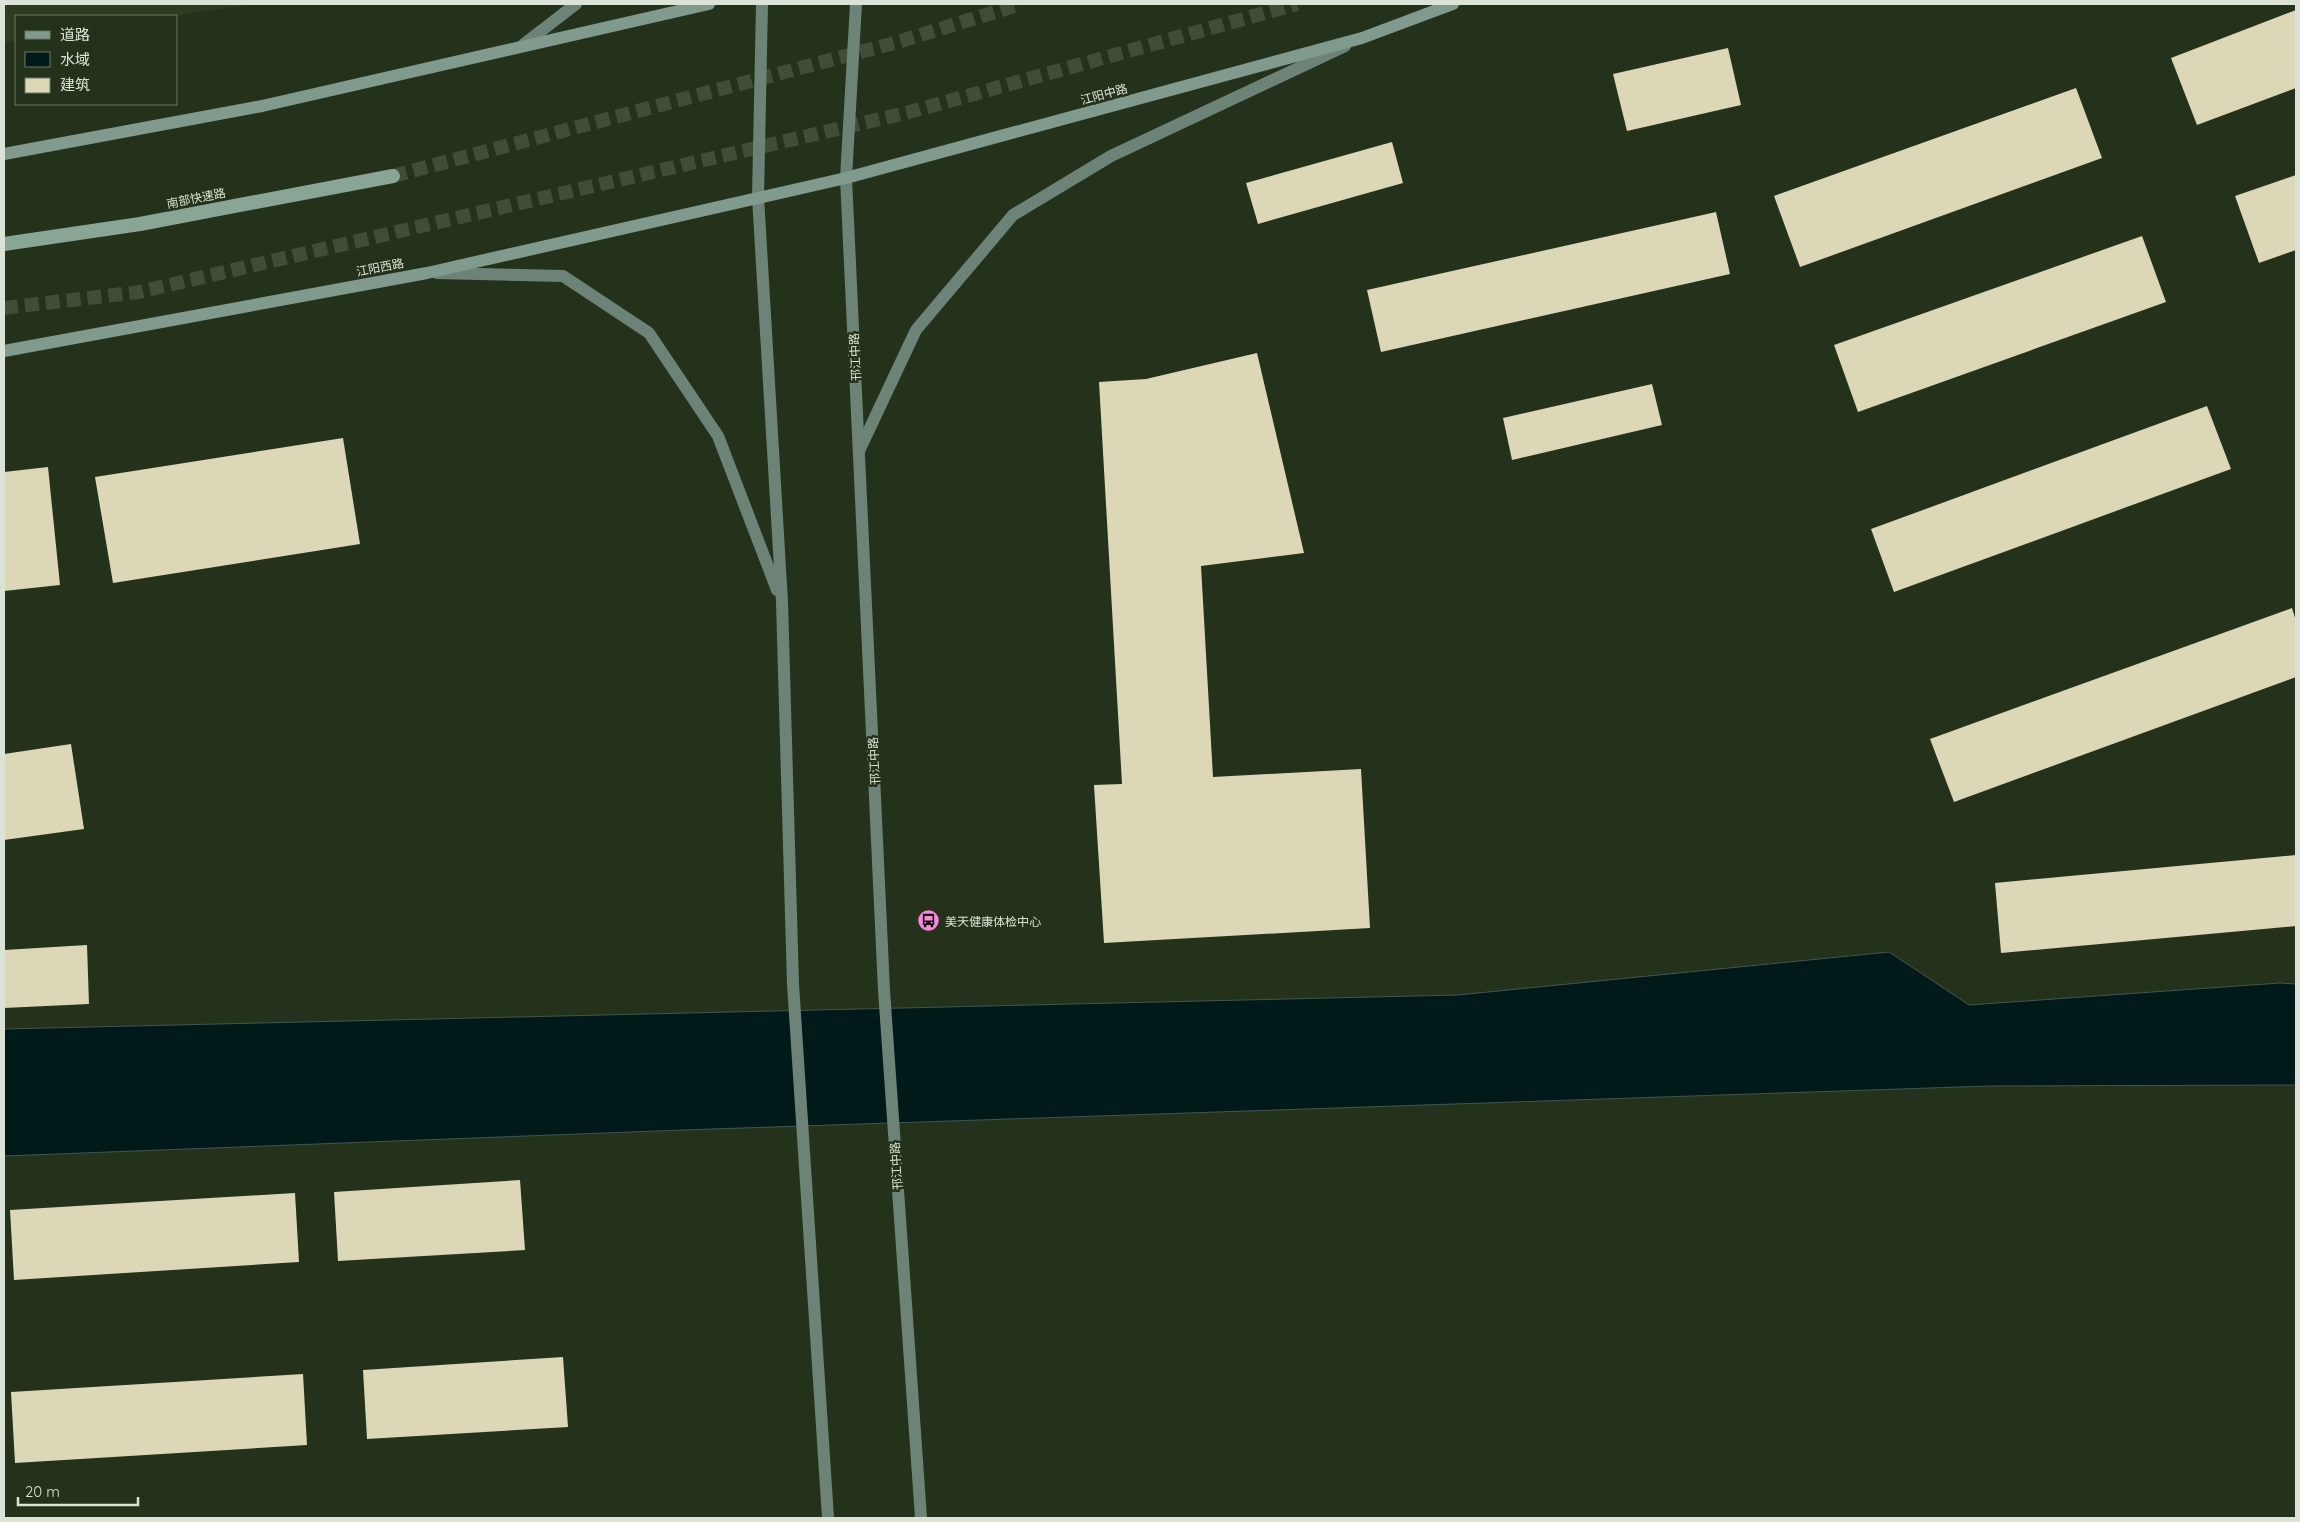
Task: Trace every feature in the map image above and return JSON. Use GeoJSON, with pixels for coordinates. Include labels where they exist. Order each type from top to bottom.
{"type":"FeatureCollection","features":[{"type":"Feature","properties":{"kind":"highway","name":"南部快速路"},"geometry":{"type":"LineString","coordinates":[[4,244],[140,224],[393,176]]}},
{"type":"Feature","properties":{"kind":"main road"},"geometry":{"type":"LineString","coordinates":[[524,44],[576,4]]}},
{"type":"Feature","properties":{"kind":"main road"},"geometry":{"type":"LineString","coordinates":[[4,154],[262,106],[524,44],[709,4]]}},
{"type":"Feature","properties":{"kind":"main road"},"geometry":{"type":"LineString","coordinates":[[762,4],[758,197],[782,602],[793,984],[828,1518]]}},
{"type":"Feature","properties":{"kind":"main road","name":"邗江中路"},"geometry":{"type":"LineString","coordinates":[[856,4],[846,178],[884,990],[921,1518]]}},
{"type":"Feature","properties":{"kind":"main road","name":"江阳中路"},"geometry":{"type":"LineString","coordinates":[[758,197],[846,178],[1362,38],[1453,4]]}},
{"type":"Feature","properties":{"kind":"main road"},"geometry":{"type":"LineString","coordinates":[[859,451],[916,330],[1013,215],[1111,156],[1362,38]]}},
{"type":"Feature","properties":{"kind":"main road","name":"江阳西路"},"geometry":{"type":"LineString","coordinates":[[4,351],[427,273],[758,197]]}},
{"type":"Feature","properties":{"kind":"main road"},"geometry":{"type":"LineString","coordinates":[[427,273],[563,276],[649,333],[718,436],[782,602]]}},
{"type":"Feature","properties":{"kind":"shaded area"},"geometry":{"type":"Polygon","coordinates":[[[4,4],[252,4],[178,15],[15,15],[15,41],[4,43],[4,4]]]}},
{"type":"Feature","properties":{"kind":"water"},"geometry":{"type":"Polygon","coordinates":[[[1889,952],[1969,1005],[2280,983],[2296,984],[2296,1085],[1989,1086],[683,1130],[4,1156],[4,1029],[1458,995],[1889,952]]]}},
{"type":"Feature","properties":{"kind":"building"},"geometry":{"type":"Polygon","coordinates":[[[2296,10],[2296,88],[2197,125],[2171,58],[2296,10]]]}},
{"type":"Feature","properties":{"kind":"building"},"geometry":{"type":"Polygon","coordinates":[[[1728,48],[1741,105],[1627,131],[1613,74],[1728,48]]]}},
{"type":"Feature","properties":{"kind":"building"},"geometry":{"type":"Polygon","coordinates":[[[2076,88],[2102,158],[1800,267],[1774,196],[2076,88]]]}},
{"type":"Feature","properties":{"kind":"building"},"geometry":{"type":"Polygon","coordinates":[[[1392,142],[1403,183],[1258,224],[1246,183],[1392,142]]]}},
{"type":"Feature","properties":{"kind":"building"},"geometry":{"type":"Polygon","coordinates":[[[2296,175],[2296,250],[2259,263],[2235,196],[2296,175]]]}},
{"type":"Feature","properties":{"kind":"building"},"geometry":{"type":"Polygon","coordinates":[[[1716,212],[1730,274],[1381,352],[1367,290],[1716,212]]]}},
{"type":"Feature","properties":{"kind":"building"},"geometry":{"type":"Polygon","coordinates":[[[2142,236],[2166,302],[1858,412],[1834,345],[2142,236]]]}},
{"type":"Feature","properties":{"kind":"building"},"geometry":{"type":"Polygon","coordinates":[[[1257,353],[1304,553],[1201,566],[1213,777],[1361,769],[1370,928],[1104,943],[1094,785],[1122,784],[1099,382],[1146,379],[1257,353]]]}},
{"type":"Feature","properties":{"kind":"building"},"geometry":{"type":"Polygon","coordinates":[[[1652,384],[1662,425],[1512,460],[1503,418],[1652,384]]]}},
{"type":"Feature","properties":{"kind":"building"},"geometry":{"type":"Polygon","coordinates":[[[2207,406],[2231,469],[1894,592],[1871,529],[2207,406]]]}},
{"type":"Feature","properties":{"kind":"building"},"geometry":{"type":"Polygon","coordinates":[[[343,438],[360,544],[113,583],[95,477],[343,438]]]}},
{"type":"Feature","properties":{"kind":"building"},"geometry":{"type":"Polygon","coordinates":[[[48,467],[60,585],[4,591],[4,472],[48,467]]]}},
{"type":"Feature","properties":{"kind":"building"},"geometry":{"type":"Polygon","coordinates":[[[2292,608],[2296,621],[2296,677],[1954,802],[1930,739],[2292,608]]]}},
{"type":"Feature","properties":{"kind":"building"},"geometry":{"type":"Polygon","coordinates":[[[71,744],[84,829],[4,840],[4,754],[71,744]]]}},
{"type":"Feature","properties":{"kind":"building"},"geometry":{"type":"Polygon","coordinates":[[[2296,855],[2296,926],[2001,953],[1995,883],[2296,855]]]}},
{"type":"Feature","properties":{"kind":"building"},"geometry":{"type":"Polygon","coordinates":[[[87,945],[89,1004],[4,1008],[4,950],[87,945]]]}},
{"type":"Feature","properties":{"kind":"building"},"geometry":{"type":"Polygon","coordinates":[[[520,1180],[525,1250],[338,1261],[334,1192],[520,1180]]]}},
{"type":"Feature","properties":{"kind":"building"},"geometry":{"type":"Polygon","coordinates":[[[295,1193],[299,1262],[14,1280],[10,1210],[295,1193]]]}},
{"type":"Feature","properties":{"kind":"building"},"geometry":{"type":"Polygon","coordinates":[[[563,1357],[568,1427],[367,1439],[363,1370],[563,1357]]]}},
{"type":"Feature","properties":{"kind":"building"},"geometry":{"type":"Polygon","coordinates":[[[303,1374],[307,1445],[15,1463],[11,1392],[303,1374]]]}},
{"type":"Feature","properties":{"kind":"tunnel"},"geometry":{"type":"LineString","coordinates":[[393,176],[898,42],[1021,4]]}},
{"type":"Feature","properties":{"kind":"tunnel"},"geometry":{"type":"LineString","coordinates":[[4,308],[139,292],[906,113],[1297,4]]}},
{"type":"Feature","properties":{"kind":"place","name":"美天健康体检中心"},"geometry":{"type":"Point","coordinates":[929,921]}}]}
